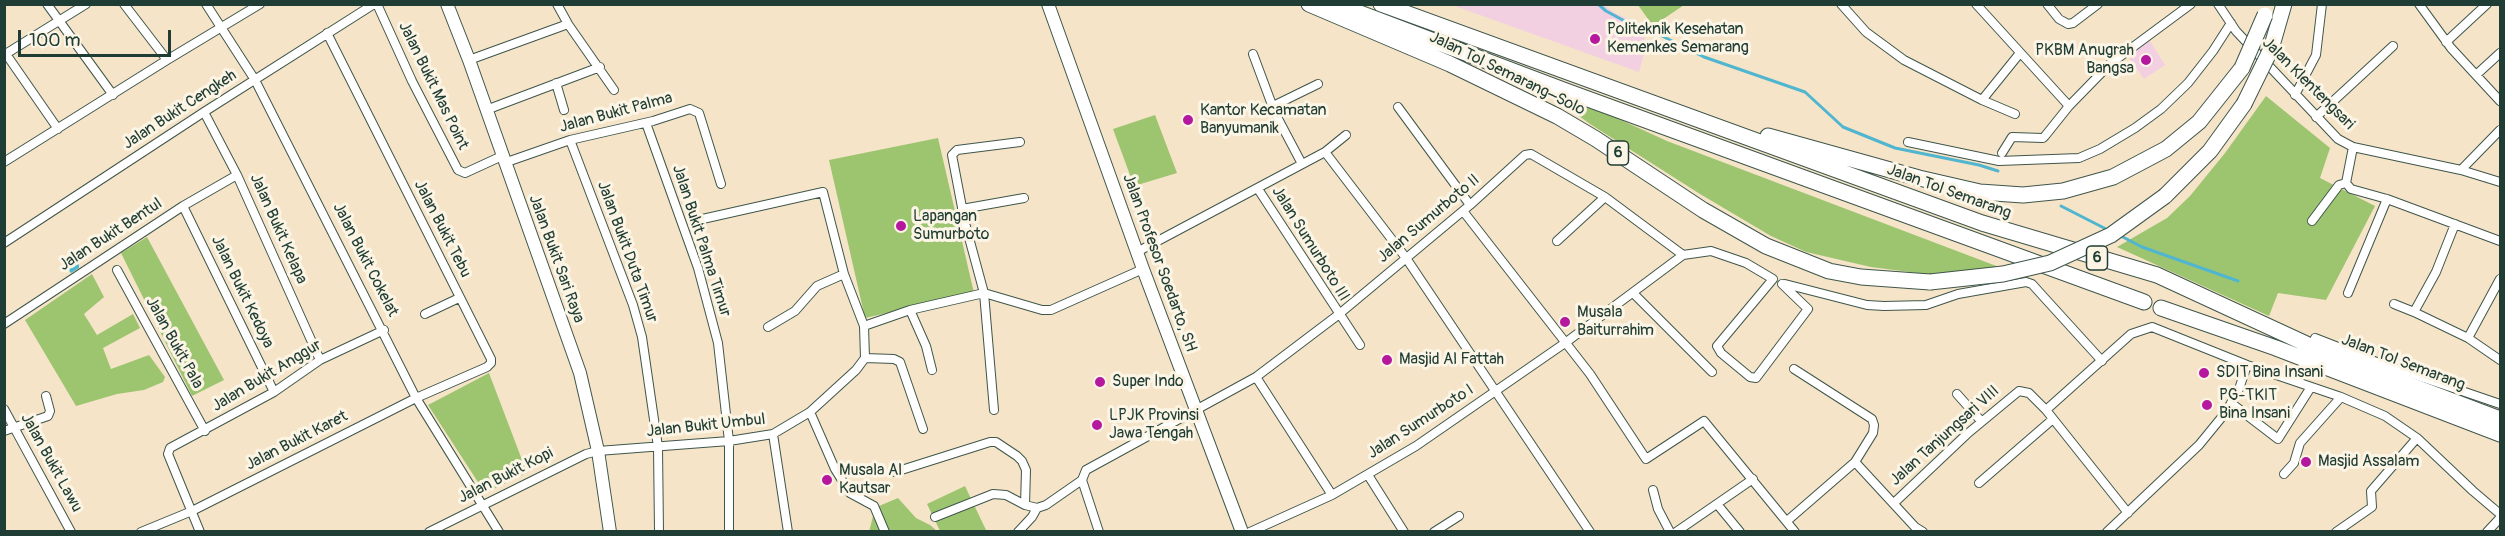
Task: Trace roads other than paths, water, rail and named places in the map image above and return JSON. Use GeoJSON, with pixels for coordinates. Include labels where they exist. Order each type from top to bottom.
{"type":"FeatureCollection","features":[{"type":"Feature","properties":{"kind":"highway","name":"Jalan Tol Semarang–Solo"},"geometry":{"type":"LineString","coordinates":[[1309,4],[1450,64],[1557,116],[1703,210],[1766,246],[1829,271],[1862,278],[1929,282],[2003,274],[2050,263],[2110,235],[2165,196],[2210,151],[2244,104],[2271,49],[2284,4]]}},
{"type":"Feature","properties":{"kind":"highway","name":"6"},"geometry":{"type":"LineString","coordinates":[[1336,4],[1576,95],[2144,302]]}},
{"type":"Feature","properties":{"kind":"highway","name":"Jalan Tol Semarang"},"geometry":{"type":"LineString","coordinates":[[1381,4],[1991,226],[2157,275],[2328,354],[2500,419]]}},
{"type":"Feature","properties":{"kind":"highway","name":"6"},"geometry":{"type":"LineString","coordinates":[[1686,115],[1919,178],[1980,192],[2044,194],[2088,185],[2112,177],[2166,149],[2199,122],[2242,68],[2266,10]]}},
{"type":"Feature","properties":{"kind":"highway","name":"Jalan Tol Semarang"},"geometry":{"type":"LineString","coordinates":[[2161,308],[2276,348],[2500,434]]}},
{"type":"Feature","properties":{"kind":"main road","name":"Jalan Bukit Sari Raya"},"geometry":{"type":"LineString","coordinates":[[447,4],[580,374],[598,451],[610,531]]}},
{"type":"Feature","properties":{"kind":"main road","name":"Jalan Profesor Soedarto, SH"},"geometry":{"type":"LineString","coordinates":[[1048,4],[1143,269],[1242,531]]}},
{"type":"Feature","properties":{"kind":"street"},"geometry":{"type":"LineString","coordinates":[[46,4],[113,95]]}},
{"type":"Feature","properties":{"kind":"street"},"geometry":{"type":"LineString","coordinates":[[58,129],[5,55],[86,4]]}},
{"type":"Feature","properties":{"kind":"street"},"geometry":{"type":"LineString","coordinates":[[124,4],[167,60]]}},
{"type":"Feature","properties":{"kind":"street","name":"Jalan Bukit Cokelat"},"geometry":{"type":"LineString","coordinates":[[206,4],[255,80],[384,330],[416,398],[499,531]]}},
{"type":"Feature","properties":{"kind":"street"},"geometry":{"type":"LineString","coordinates":[[4,162],[260,4]]}},
{"type":"Feature","properties":{"kind":"street","name":"Jalan Bukit Cengkeh"},"geometry":{"type":"LineString","coordinates":[[4,243],[204,112],[375,4]]}},
{"type":"Feature","properties":{"kind":"street","name":"Jalan Bukit Mas Point"},"geometry":{"type":"LineString","coordinates":[[375,4],[458,170],[465,173],[503,160]]}},
{"type":"Feature","properties":{"kind":"street"},"geometry":{"type":"LineString","coordinates":[[557,4],[568,24],[614,90]]}},
{"type":"Feature","properties":{"kind":"street"},"geometry":{"type":"LineString","coordinates":[[1841,4],[1866,32],[1904,60],[1982,100],[2015,114]]}},
{"type":"Feature","properties":{"kind":"street"},"geometry":{"type":"LineString","coordinates":[[2047,4],[2059,19],[2068,24],[2098,4]]}},
{"type":"Feature","properties":{"kind":"street"},"geometry":{"type":"LineString","coordinates":[[2002,153],[2013,137],[2043,138],[2069,106],[2110,64],[2191,4]]}},
{"type":"Feature","properties":{"kind":"street","name":"Jalan Klentengsari"},"geometry":{"type":"LineString","coordinates":[[2218,4],[2231,23],[2338,139],[2353,147],[2461,170],[2500,182]]}},
{"type":"Feature","properties":{"kind":"street"},"geometry":{"type":"LineString","coordinates":[[2295,95],[2316,55],[2322,4]]}},
{"type":"Feature","properties":{"kind":"street"},"geometry":{"type":"LineString","coordinates":[[2419,4],[2446,42],[2500,101]]}},
{"type":"Feature","properties":{"kind":"street"},"geometry":{"type":"LineString","coordinates":[[2446,42],[2487,4]]}},
{"type":"Feature","properties":{"kind":"street"},"geometry":{"type":"LineString","coordinates":[[1978,5],[2069,106]]}},
{"type":"Feature","properties":{"kind":"street"},"geometry":{"type":"LineString","coordinates":[[1908,142],[1999,161],[2079,158],[2118,138],[2161,109],[2187,83],[2231,23]]}},
{"type":"Feature","properties":{"kind":"street"},"geometry":{"type":"LineString","coordinates":[[469,60],[568,24]]}},
{"type":"Feature","properties":{"kind":"street","name":"Jalan Bukit Tebu"},"geometry":{"type":"LineString","coordinates":[[327,33],[491,359],[488,367],[416,398]]}},
{"type":"Feature","properties":{"kind":"street"},"geometry":{"type":"LineString","coordinates":[[2316,117],[2393,46]]}},
{"type":"Feature","properties":{"kind":"street"},"geometry":{"type":"LineString","coordinates":[[1982,100],[2020,52]]}},
{"type":"Feature","properties":{"kind":"street"},"geometry":{"type":"LineString","coordinates":[[1252,54],[1273,106],[1302,164]]}},
{"type":"Feature","properties":{"kind":"street"},"geometry":{"type":"LineString","coordinates":[[2476,75],[2500,54]]}},
{"type":"Feature","properties":{"kind":"street"},"geometry":{"type":"LineString","coordinates":[[486,110],[600,67]]}},
{"type":"Feature","properties":{"kind":"street"},"geometry":{"type":"LineString","coordinates":[[556,83],[564,110]]}},
{"type":"Feature","properties":{"kind":"street"},"geometry":{"type":"LineString","coordinates":[[1273,106],[1318,84]]}},
{"type":"Feature","properties":{"kind":"street"},"geometry":{"type":"LineString","coordinates":[[1398,107],[1467,208],[1599,386],[1646,459],[1704,421],[1795,531]]}},
{"type":"Feature","properties":{"kind":"street","name":"Jalan Bukit Palma"},"geometry":{"type":"LineString","coordinates":[[503,160],[570,140],[646,123],[690,109],[699,113],[722,184]]}},
{"type":"Feature","properties":{"kind":"street","name":"Jalan Bukit Kelapa"},"geometry":{"type":"LineString","coordinates":[[204,112],[237,175],[320,360]]}},
{"type":"Feature","properties":{"kind":"street","name":"Jalan Bukit Palma Timur"},"geometry":{"type":"LineString","coordinates":[[646,123],[698,268],[718,343],[729,441]]}},
{"type":"Feature","properties":{"kind":"street"},"geometry":{"type":"LineString","coordinates":[[2461,170],[2500,130]]}},
{"type":"Feature","properties":{"kind":"street","name":"Jalan Sumurboto III"},"geometry":{"type":"LineString","coordinates":[[1137,252],[1325,152],[1346,135]]}},
{"type":"Feature","properties":{"kind":"street","name":"Jalan Bukit Duta Timur"},"geometry":{"type":"LineString","coordinates":[[570,140],[633,304],[649,373],[658,447],[658,531]]}},
{"type":"Feature","properties":{"kind":"street"},"geometry":{"type":"LineString","coordinates":[[994,410],[984,293],[962,209],[952,155],[953,152],[1020,142]]}},
{"type":"Feature","properties":{"kind":"street"},"geometry":{"type":"LineString","coordinates":[[2346,183],[2353,147]]}},
{"type":"Feature","properties":{"kind":"street"},"geometry":{"type":"LineString","coordinates":[[1325,152],[1406,258],[1590,531]]}},
{"type":"Feature","properties":{"kind":"street","name":"Jalan Sumurboto II"},"geometry":{"type":"LineString","coordinates":[[1036,508],[1046,505],[1082,480],[1086,470],[1256,378],[1338,315],[1528,154],[1605,197],[1683,255]]}},
{"type":"Feature","properties":{"kind":"street","name":"Jalan Bukit Bentul"},"geometry":{"type":"LineString","coordinates":[[4,324],[183,206],[237,175]]}},
{"type":"Feature","properties":{"kind":"street"},"geometry":{"type":"LineString","coordinates":[[2346,183],[2356,191],[2387,199],[2500,241]]}},
{"type":"Feature","properties":{"kind":"street"},"geometry":{"type":"LineString","coordinates":[[2312,221],[2339,185],[2346,183]]}},
{"type":"Feature","properties":{"kind":"street","name":"Jalan Sumurboto III"},"geometry":{"type":"LineString","coordinates":[[1258,189],[1338,315],[1360,345]]}},
{"type":"Feature","properties":{"kind":"street"},"geometry":{"type":"LineString","coordinates":[[698,220],[823,192],[844,274],[864,326],[865,358],[894,359],[900,362],[923,429]]}},
{"type":"Feature","properties":{"kind":"street"},"geometry":{"type":"LineString","coordinates":[[1557,241],[1605,197]]}},
{"type":"Feature","properties":{"kind":"street"},"geometry":{"type":"LineString","coordinates":[[962,209],[1024,198]]}},
{"type":"Feature","properties":{"kind":"street"},"geometry":{"type":"LineString","coordinates":[[2348,293],[2387,199]]}},
{"type":"Feature","properties":{"kind":"street","name":"Jalan Bukit Kedoya"},"geometry":{"type":"LineString","coordinates":[[183,206],[274,392]]}},
{"type":"Feature","properties":{"kind":"street"},"geometry":{"type":"LineString","coordinates":[[2414,310],[2436,272],[2456,224]]}},
{"type":"Feature","properties":{"kind":"street"},"geometry":{"type":"LineString","coordinates":[[1683,255],[1711,251],[1746,263],[1782,284],[1808,309],[1762,373],[1756,378],[1750,377],[1721,353],[1717,346],[1773,279]]}},
{"type":"Feature","properties":{"kind":"street","name":"Jalan Sumurboto I"},"geometry":{"type":"LineString","coordinates":[[1250,531],[1332,495],[1424,441],[1565,343],[1683,255]]}},
{"type":"Feature","properties":{"kind":"street"},"geometry":{"type":"LineString","coordinates":[[864,326],[910,310],[984,293],[1042,310],[1051,310],[1143,269]]}},
{"type":"Feature","properties":{"kind":"street","name":"Jalan Bukit Pala"},"geometry":{"type":"LineString","coordinates":[[117,270],[205,431]]}},
{"type":"Feature","properties":{"kind":"street"},"geometry":{"type":"LineString","coordinates":[[768,327],[795,311],[817,286],[844,274]]}},
{"type":"Feature","properties":{"kind":"street"},"geometry":{"type":"LineString","coordinates":[[2468,338],[2500,279]]}},
{"type":"Feature","properties":{"kind":"street"},"geometry":{"type":"LineString","coordinates":[[1782,284],[1857,303],[1884,306],[1926,305],[1958,294],[2026,282],[2032,284],[2102,361]]}},
{"type":"Feature","properties":{"kind":"street"},"geometry":{"type":"LineString","coordinates":[[1634,293],[1712,372]]}},
{"type":"Feature","properties":{"kind":"street"},"geometry":{"type":"LineString","coordinates":[[425,314],[459,297]]}},
{"type":"Feature","properties":{"kind":"street"},"geometry":{"type":"LineString","coordinates":[[2394,304],[2414,310],[2468,338],[2500,360]]}},
{"type":"Feature","properties":{"kind":"street"},"geometry":{"type":"LineString","coordinates":[[910,310],[926,346],[932,370]]}},
{"type":"Feature","properties":{"kind":"street"},"geometry":{"type":"LineString","coordinates":[[2046,410],[2131,334],[2152,327],[2385,416],[2416,438],[2500,516],[2487,531]]}},
{"type":"Feature","properties":{"kind":"street","name":"Jalan Bukit Anggur"},"geometry":{"type":"LineString","coordinates":[[192,511],[168,451],[274,392],[320,360],[384,330]]}},
{"type":"Feature","properties":{"kind":"street"},"geometry":{"type":"LineString","coordinates":[[2315,338],[2374,361],[2500,404]]}},
{"type":"Feature","properties":{"kind":"street","name":"Jalan Bukit Umbul"},"geometry":{"type":"LineString","coordinates":[[598,451],[729,441],[773,434],[810,412],[846,381],[865,358]]}},
{"type":"Feature","properties":{"kind":"street"},"geometry":{"type":"LineString","coordinates":[[2107,531],[2199,445],[2239,389],[2247,365]]}},
{"type":"Feature","properties":{"kind":"street"},"geometry":{"type":"LineString","coordinates":[[1787,520],[1854,462],[1873,433],[1872,419],[1794,369]]}},
{"type":"Feature","properties":{"kind":"street"},"geometry":{"type":"LineString","coordinates":[[1256,378],[1332,495]]}},
{"type":"Feature","properties":{"kind":"street"},"geometry":{"type":"LineString","coordinates":[[2230,403],[2278,439],[2311,387]]}},
{"type":"Feature","properties":{"kind":"street","name":"Jalan Tanjungsari VIII"},"geometry":{"type":"LineString","coordinates":[[1894,503],[1981,421],[2019,391],[2029,393],[2046,410],[2128,513]]}},
{"type":"Feature","properties":{"kind":"street"},"geometry":{"type":"LineString","coordinates":[[1957,394],[1981,421]]}},
{"type":"Feature","properties":{"kind":"street"},"geometry":{"type":"LineString","coordinates":[[9,429],[48,416],[50,411],[46,396]]}},
{"type":"Feature","properties":{"kind":"street","name":"Jalan Bukit Karet"},"geometry":{"type":"LineString","coordinates":[[192,511],[416,398]]}},
{"type":"Feature","properties":{"kind":"street"},"geometry":{"type":"LineString","coordinates":[[2284,474],[2294,463],[2300,443],[2341,398]]}},
{"type":"Feature","properties":{"kind":"street","name":"Jalan Bukit Lawu"},"geometry":{"type":"LineString","coordinates":[[4,409],[9,429],[71,531]]}},
{"type":"Feature","properties":{"kind":"street"},"geometry":{"type":"LineString","coordinates":[[810,412],[835,469],[850,493],[874,506],[885,531]]}},
{"type":"Feature","properties":{"kind":"street"},"geometry":{"type":"LineString","coordinates":[[1979,483],[2053,419]]}},
{"type":"Feature","properties":{"kind":"street"},"geometry":{"type":"LineString","coordinates":[[773,434],[788,531]]}},
{"type":"Feature","properties":{"kind":"street"},"geometry":{"type":"LineString","coordinates":[[2336,531],[2372,507],[2370,491],[2416,438]]}},
{"type":"Feature","properties":{"kind":"street"},"geometry":{"type":"LineString","coordinates":[[729,441],[729,531]]}},
{"type":"Feature","properties":{"kind":"street"},"geometry":{"type":"LineString","coordinates":[[895,472],[996,442],[1017,456],[1026,470],[1025,504]]}},
{"type":"Feature","properties":{"kind":"street","name":"Jalan Bukit Kopi"},"geometry":{"type":"LineString","coordinates":[[429,531],[563,464],[598,451]]}},
{"type":"Feature","properties":{"kind":"street"},"geometry":{"type":"LineString","coordinates":[[1854,462],[1915,527],[1923,531]]}},
{"type":"Feature","properties":{"kind":"street"},"geometry":{"type":"LineString","coordinates":[[1368,474],[1404,531]]}},
{"type":"Feature","properties":{"kind":"street"},"geometry":{"type":"LineString","coordinates":[[1676,531],[1753,479]]}},
{"type":"Feature","properties":{"kind":"street"},"geometry":{"type":"LineString","coordinates":[[1082,480],[1099,531]]}},
{"type":"Feature","properties":{"kind":"street"},"geometry":{"type":"LineString","coordinates":[[1653,490],[1658,509],[1670,531]]}},
{"type":"Feature","properties":{"kind":"street"},"geometry":{"type":"LineString","coordinates":[[934,517],[993,494],[1006,495],[1036,508],[1032,517],[1018,531]]}},
{"type":"Feature","properties":{"kind":"street"},"geometry":{"type":"LineString","coordinates":[[1718,504],[1740,531]]}},
{"type":"Feature","properties":{"kind":"street"},"geometry":{"type":"LineString","coordinates":[[141,531],[192,511],[200,531]]}},
{"type":"Feature","properties":{"kind":"street"},"geometry":{"type":"LineString","coordinates":[[1434,531],[1459,516]]}},
{"type":"Feature","properties":{"kind":"water"},"geometry":{"type":"Polygon","coordinates":[[[73,253],[79,257],[79,268],[71,273],[67,268],[67,256],[73,253]]]}},
{"type":"Feature","properties":{"kind":"waterway"},"geometry":{"type":"LineString","coordinates":[[1598,4],[1606,11],[1634,26],[1658,34],[1704,57],[1805,92],[1843,127],[1895,148],[1998,171]]}},
{"type":"Feature","properties":{"kind":"waterway"},"geometry":{"type":"LineString","coordinates":[[2061,206],[2108,230]]}},
{"type":"Feature","properties":{"kind":"waterway"},"geometry":{"type":"LineString","coordinates":[[2119,235],[2142,247],[2238,281]]}},
{"type":"Feature","properties":{"kind":"place","name":"Politeknik Kesehatan Kemenkes Semarang"},"geometry":{"type":"Point","coordinates":[1595,39]}},
{"type":"Feature","properties":{"kind":"place","name":"PKBM Anugrah Bangsa"},"geometry":{"type":"Point","coordinates":[2146,60]}},
{"type":"Feature","properties":{"kind":"place","name":"Kantor Kecamatan Banyumanik"},"geometry":{"type":"Point","coordinates":[1188,120]}},
{"type":"Feature","properties":{"kind":"place","name":"Lapangan Sumurboto"},"geometry":{"type":"Point","coordinates":[901,226]}},
{"type":"Feature","properties":{"kind":"place","name":"Musala Baiturrahim"},"geometry":{"type":"Point","coordinates":[1565,322]}},
{"type":"Feature","properties":{"kind":"place","name":"Masjid Al Fattah"},"geometry":{"type":"Point","coordinates":[1387,360]}},
{"type":"Feature","properties":{"kind":"place","name":"SDIT Bina Insani"},"geometry":{"type":"Point","coordinates":[2204,373]}},
{"type":"Feature","properties":{"kind":"place","name":"Super Indo"},"geometry":{"type":"Point","coordinates":[1100,382]}},
{"type":"Feature","properties":{"kind":"place","name":"PG-TKIT Bina Insani"},"geometry":{"type":"Point","coordinates":[2207,405]}},
{"type":"Feature","properties":{"kind":"place","name":"LPJK Provinsi Jawa Tengah"},"geometry":{"type":"Point","coordinates":[1097,425]}},
{"type":"Feature","properties":{"kind":"place","name":"Masjid Assalam"},"geometry":{"type":"Point","coordinates":[2306,462]}},
{"type":"Feature","properties":{"kind":"place","name":"Musala Al Kautsar"},"geometry":{"type":"Point","coordinates":[827,480]}}]}
